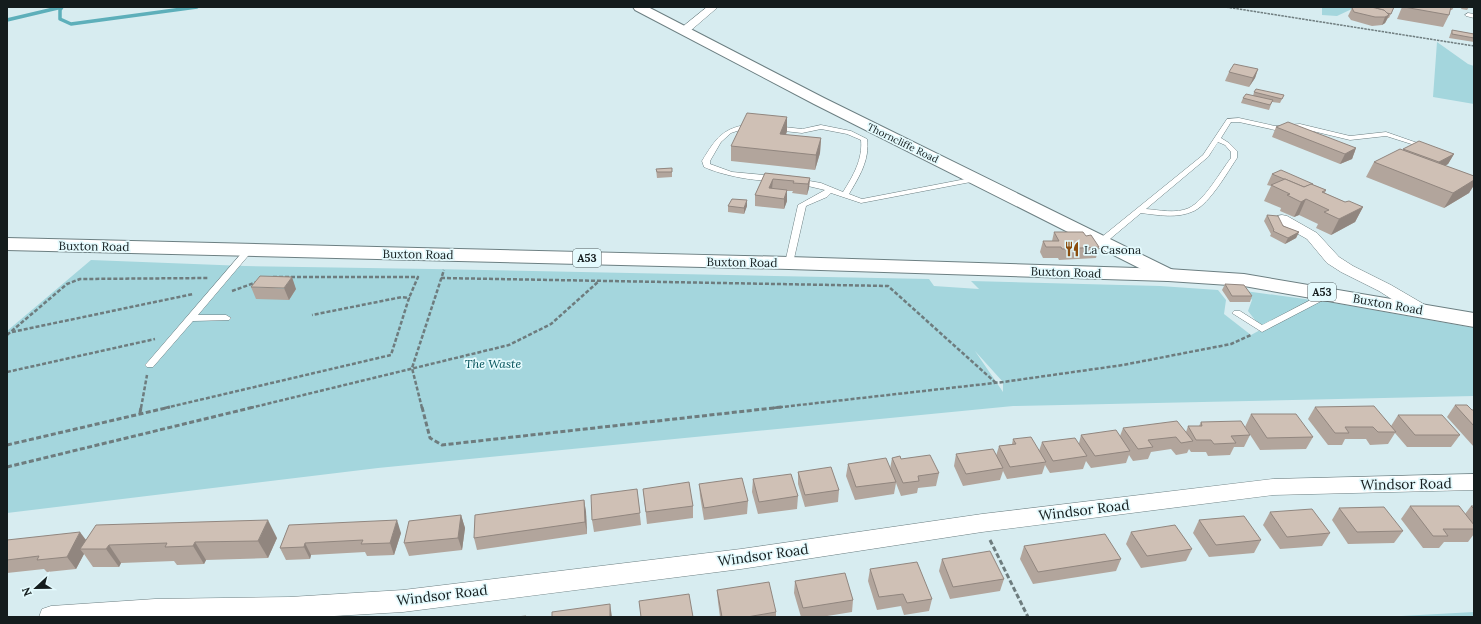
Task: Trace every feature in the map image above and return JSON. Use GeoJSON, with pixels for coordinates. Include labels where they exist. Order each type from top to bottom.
{"type":"FeatureCollection","features":[{"type":"Feature","properties":{"kind":"main road","name":"Thorncliffe Road"},"geometry":{"type":"LineString","coordinates":[[639,7],[819,101],[1168,275]]}},
{"type":"Feature","properties":{"kind":"main road","name":"Buxton Road"},"geometry":{"type":"LineString","coordinates":[[7,244],[789,263],[1168,275],[1244,280],[1330,293],[1474,320]]}},
{"type":"Feature","properties":{"kind":"main road"},"geometry":{"type":"LineString","coordinates":[[1108,246],[1120,274]]}},
{"type":"Feature","properties":{"kind":"street"},"geometry":{"type":"LineString","coordinates":[[685,30],[714,7]]}},
{"type":"Feature","properties":{"kind":"street"},"geometry":{"type":"LineString","coordinates":[[1282,219],[1312,236],[1333,260],[1347,269],[1385,288],[1421,310]]}},
{"type":"Feature","properties":{"kind":"street","name":"Windsor Road"},"geometry":{"type":"LineString","coordinates":[[51,617],[155,610],[288,612],[403,601],[741,559],[997,521],[1273,487],[1474,482]]}},
{"type":"Feature","properties":{"kind":"lane"},"geometry":{"type":"LineString","coordinates":[[1108,246],[1139,211],[1206,156],[1229,120],[1239,120],[1275,128],[1300,126],[1350,138],[1386,134],[1436,150]]}},
{"type":"Feature","properties":{"kind":"lane"},"geometry":{"type":"LineString","coordinates":[[845,196],[862,162],[866,146],[864,139],[849,132],[821,127],[802,131],[762,127],[744,127],[730,130],[722,134],[706,161],[707,165],[713,169],[736,175],[783,179],[818,185],[845,196],[861,201],[976,179]]}},
{"type":"Feature","properties":{"kind":"lane"},"geometry":{"type":"LineString","coordinates":[[1139,211],[1175,212],[1191,209],[1200,203],[1234,158],[1235,152],[1227,144],[1217,139]]}},
{"type":"Feature","properties":{"kind":"lane"},"geometry":{"type":"LineString","coordinates":[[789,263],[802,205],[824,195],[830,190]]}},
{"type":"Feature","properties":{"kind":"lane"},"geometry":{"type":"LineString","coordinates":[[150,365],[249,250]]}},
{"type":"Feature","properties":{"kind":"lane"},"geometry":{"type":"LineString","coordinates":[[1237,313],[1262,330],[1330,293]]}},
{"type":"Feature","properties":{"kind":"lane"},"geometry":{"type":"LineString","coordinates":[[190,318],[226,318]]}},
{"type":"Feature","properties":{"kind":"path"},"geometry":{"type":"LineString","coordinates":[[1226,7],[1474,46]]}},
{"type":"Feature","properties":{"kind":"path"},"geometry":{"type":"LineString","coordinates":[[449,255],[412,368],[430,438],[442,444],[996,383],[1123,365],[1231,344],[1262,330]]}},
{"type":"Feature","properties":{"kind":"path"},"geometry":{"type":"LineString","coordinates":[[7,445],[391,354],[418,277],[273,277]]}},
{"type":"Feature","properties":{"kind":"path"},"geometry":{"type":"LineString","coordinates":[[7,335],[67,284],[80,279],[225,278]]}},
{"type":"Feature","properties":{"kind":"path"},"geometry":{"type":"LineString","coordinates":[[442,278],[888,286],[996,383]]}},
{"type":"Feature","properties":{"kind":"path"},"geometry":{"type":"LineString","coordinates":[[7,467],[509,345],[551,324],[599,281]]}},
{"type":"Feature","properties":{"kind":"path"},"geometry":{"type":"LineString","coordinates":[[206,300],[258,282]]}},
{"type":"Feature","properties":{"kind":"path"},"geometry":{"type":"LineString","coordinates":[[11,332],[214,290]]}},
{"type":"Feature","properties":{"kind":"path"},"geometry":{"type":"LineString","coordinates":[[312,315],[402,297],[410,298]]}},
{"type":"Feature","properties":{"kind":"path"},"geometry":{"type":"LineString","coordinates":[[7,372],[176,334]]}},
{"type":"Feature","properties":{"kind":"path"},"geometry":{"type":"LineString","coordinates":[[140,413],[150,365]]}},
{"type":"Feature","properties":{"kind":"path"},"geometry":{"type":"LineString","coordinates":[[990,540],[1028,617]]}},
{"type":"Feature","properties":{"kind":"green space"},"geometry":{"type":"Polygon","coordinates":[[[1322,7],[1354,8],[1337,16],[1322,15],[1322,7]]]}},
{"type":"Feature","properties":{"kind":"green space"},"geometry":{"type":"Polygon","coordinates":[[[1437,42],[1468,64],[1474,66],[1474,104],[1433,97],[1437,42]]]}},
{"type":"Feature","properties":{"kind":"green space","name":"The Waste"},"geometry":{"type":"Polygon","coordinates":[[[91,260],[245,266],[929,279],[934,286],[979,289],[971,281],[1160,286],[1218,290],[1226,300],[1224,314],[1251,335],[1262,329],[1248,311],[1252,300],[1245,291],[1334,303],[1474,328],[1474,396],[1013,406],[378,468],[7,513],[7,331],[91,260]],[[975,351],[1003,392],[1003,382],[975,351]]]}},
{"type":"Feature","properties":{"kind":"green space"},"geometry":{"type":"Polygon","coordinates":[[[1474,612],[1474,617],[1383,617],[1474,612]]]}},
{"type":"Feature","properties":{"kind":"building"},"geometry":{"type":"Polygon","coordinates":[[[1371,7],[1384,10],[1389,15],[1385,17],[1375,17],[1354,12],[1352,8],[1371,7]]]}},
{"type":"Feature","properties":{"kind":"building"},"geometry":{"type":"Polygon","coordinates":[[[1394,7],[1391,14],[1376,8],[1394,7]]]}},
{"type":"Feature","properties":{"kind":"building"},"geometry":{"type":"Polygon","coordinates":[[[1404,7],[1451,7],[1449,15],[1404,7]]]}},
{"type":"Feature","properties":{"kind":"building"},"geometry":{"type":"Polygon","coordinates":[[[1452,30],[1474,34],[1474,38],[1452,34],[1452,30]]]}},
{"type":"Feature","properties":{"kind":"building"},"geometry":{"type":"Polygon","coordinates":[[[1234,64],[1258,69],[1253,78],[1229,72],[1234,64]]]}},
{"type":"Feature","properties":{"kind":"building"},"geometry":{"type":"Polygon","coordinates":[[[1256,89],[1284,95],[1282,99],[1254,92],[1256,89]]]}},
{"type":"Feature","properties":{"kind":"building"},"geometry":{"type":"Polygon","coordinates":[[[1246,94],[1273,100],[1270,105],[1243,98],[1246,94]]]}},
{"type":"Feature","properties":{"kind":"building"},"geometry":{"type":"Polygon","coordinates":[[[747,113],[787,117],[780,134],[821,138],[816,155],[731,146],[747,113]]]}},
{"type":"Feature","properties":{"kind":"building"},"geometry":{"type":"Polygon","coordinates":[[[1288,122],[1356,148],[1345,154],[1276,127],[1288,122]]]}},
{"type":"Feature","properties":{"kind":"building"},"geometry":{"type":"Polygon","coordinates":[[[1419,141],[1454,154],[1439,162],[1403,149],[1419,141]]]}},
{"type":"Feature","properties":{"kind":"building"},"geometry":{"type":"Polygon","coordinates":[[[1400,149],[1474,176],[1474,180],[1453,193],[1374,162],[1400,149]]]}},
{"type":"Feature","properties":{"kind":"building"},"geometry":{"type":"Polygon","coordinates":[[[672,168],[672,172],[657,172],[656,169],[672,168]]]}},
{"type":"Feature","properties":{"kind":"building"},"geometry":{"type":"Polygon","coordinates":[[[1281,170],[1313,184],[1304,187],[1272,174],[1281,170]]]}},
{"type":"Feature","properties":{"kind":"building"},"geometry":{"type":"Polygon","coordinates":[[[765,173],[810,178],[808,184],[773,179],[769,188],[787,190],[784,199],[755,195],[765,173]]]}},
{"type":"Feature","properties":{"kind":"building"},"geometry":{"type":"Polygon","coordinates":[[[1285,179],[1304,187],[1311,184],[1326,190],[1322,192],[1345,202],[1349,201],[1363,207],[1339,219],[1324,212],[1329,210],[1306,199],[1301,202],[1287,195],[1290,194],[1271,185],[1285,179]]]}},
{"type":"Feature","properties":{"kind":"building"},"geometry":{"type":"Polygon","coordinates":[[[732,199],[747,200],[744,208],[728,206],[732,199]]]}},
{"type":"Feature","properties":{"kind":"building"},"geometry":{"type":"Polygon","coordinates":[[[1267,215],[1278,216],[1283,226],[1299,232],[1288,238],[1273,231],[1274,230],[1267,215]]]}},
{"type":"Feature","properties":{"kind":"building"},"geometry":{"type":"Polygon","coordinates":[[[1054,232],[1083,232],[1086,236],[1091,235],[1099,247],[1062,249],[1061,247],[1046,247],[1043,241],[1059,241],[1054,232]]]}},
{"type":"Feature","properties":{"kind":"building"},"geometry":{"type":"Polygon","coordinates":[[[260,276],[292,277],[284,288],[251,287],[260,276]]]}},
{"type":"Feature","properties":{"kind":"building"},"geometry":{"type":"Polygon","coordinates":[[[1225,284],[1244,285],[1252,296],[1232,296],[1225,284]]]}},
{"type":"Feature","properties":{"kind":"building"},"geometry":{"type":"Polygon","coordinates":[[[1455,405],[1467,405],[1474,410],[1474,426],[1455,405]]]}},
{"type":"Feature","properties":{"kind":"building"},"geometry":{"type":"Polygon","coordinates":[[[1374,406],[1396,432],[1378,432],[1373,427],[1345,427],[1349,433],[1335,433],[1315,407],[1374,406]]]}},
{"type":"Feature","properties":{"kind":"building"},"geometry":{"type":"Polygon","coordinates":[[[1251,414],[1296,414],[1313,437],[1267,438],[1251,414]]]}},
{"type":"Feature","properties":{"kind":"building"},"geometry":{"type":"Polygon","coordinates":[[[1398,415],[1442,415],[1460,435],[1415,435],[1398,415]]]}},
{"type":"Feature","properties":{"kind":"building"},"geometry":{"type":"Polygon","coordinates":[[[1177,421],[1193,441],[1181,443],[1176,437],[1148,440],[1153,447],[1138,449],[1123,428],[1177,421]]]}},
{"type":"Feature","properties":{"kind":"building"},"geometry":{"type":"Polygon","coordinates":[[[1241,421],[1250,435],[1231,436],[1236,443],[1214,444],[1211,440],[1196,440],[1188,426],[1202,426],[1201,422],[1241,421]]]}},
{"type":"Feature","properties":{"kind":"building"},"geometry":{"type":"Polygon","coordinates":[[[1116,430],[1130,451],[1095,456],[1081,435],[1116,430]]]}},
{"type":"Feature","properties":{"kind":"building"},"geometry":{"type":"Polygon","coordinates":[[[1031,437],[1046,462],[1010,467],[999,446],[1016,444],[1013,439],[1031,437]]]}},
{"type":"Feature","properties":{"kind":"building"},"geometry":{"type":"Polygon","coordinates":[[[1075,438],[1087,456],[1053,461],[1042,442],[1075,438]]]}},
{"type":"Feature","properties":{"kind":"building"},"geometry":{"type":"Polygon","coordinates":[[[993,449],[1003,468],[966,474],[956,454],[993,449]]]}},
{"type":"Feature","properties":{"kind":"building"},"geometry":{"type":"Polygon","coordinates":[[[930,455],[939,473],[918,476],[919,481],[903,483],[892,458],[900,456],[901,459],[930,455]]]}},
{"type":"Feature","properties":{"kind":"building"},"geometry":{"type":"Polygon","coordinates":[[[886,458],[896,482],[856,487],[848,464],[886,458]]]}},
{"type":"Feature","properties":{"kind":"building"},"geometry":{"type":"Polygon","coordinates":[[[831,467],[839,490],[805,495],[798,472],[831,467]]]}},
{"type":"Feature","properties":{"kind":"building"},"geometry":{"type":"Polygon","coordinates":[[[791,474],[798,496],[759,502],[753,479],[791,474]]]}},
{"type":"Feature","properties":{"kind":"building"},"geometry":{"type":"Polygon","coordinates":[[[742,478],[748,501],[704,508],[699,484],[742,478]]]}},
{"type":"Feature","properties":{"kind":"building"},"geometry":{"type":"Polygon","coordinates":[[[689,482],[693,506],[646,512],[643,489],[689,482]]]}},
{"type":"Feature","properties":{"kind":"building"},"geometry":{"type":"Polygon","coordinates":[[[637,489],[640,513],[592,520],[591,495],[637,489]]]}},
{"type":"Feature","properties":{"kind":"building"},"geometry":{"type":"Polygon","coordinates":[[[584,500],[585,522],[474,538],[475,515],[584,500]]]}},
{"type":"Feature","properties":{"kind":"building"},"geometry":{"type":"Polygon","coordinates":[[[1410,506],[1459,506],[1474,525],[1474,529],[1443,529],[1448,536],[1433,536],[1410,506]]]}},
{"type":"Feature","properties":{"kind":"building"},"geometry":{"type":"Polygon","coordinates":[[[1384,507],[1403,531],[1357,532],[1339,508],[1384,507]]]}},
{"type":"Feature","properties":{"kind":"building"},"geometry":{"type":"Polygon","coordinates":[[[1312,509],[1330,533],[1287,537],[1270,512],[1312,509]]]}},
{"type":"Feature","properties":{"kind":"building"},"geometry":{"type":"Polygon","coordinates":[[[461,515],[458,538],[404,543],[409,521],[461,515]]]}},
{"type":"Feature","properties":{"kind":"building"},"geometry":{"type":"Polygon","coordinates":[[[1244,516],[1261,540],[1216,545],[1199,520],[1244,516]]]}},
{"type":"Feature","properties":{"kind":"building"},"geometry":{"type":"Polygon","coordinates":[[[268,520],[258,541],[195,542],[193,546],[165,547],[167,543],[109,545],[106,549],[80,549],[96,525],[268,520]]]}},
{"type":"Feature","properties":{"kind":"building"},"geometry":{"type":"Polygon","coordinates":[[[397,520],[390,543],[361,544],[363,540],[305,543],[304,547],[280,548],[289,525],[397,520]]]}},
{"type":"Feature","properties":{"kind":"building"},"geometry":{"type":"Polygon","coordinates":[[[1175,525],[1192,549],[1147,556],[1131,532],[1175,525]]]}},
{"type":"Feature","properties":{"kind":"building"},"geometry":{"type":"Polygon","coordinates":[[[80,532],[67,557],[37,560],[39,556],[7,560],[7,540],[80,532]]]}},
{"type":"Feature","properties":{"kind":"building"},"geometry":{"type":"Polygon","coordinates":[[[1105,534],[1121,559],[1038,572],[1024,546],[1105,534]]]}},
{"type":"Feature","properties":{"kind":"building"},"geometry":{"type":"Polygon","coordinates":[[[990,551],[1004,579],[953,587],[942,559],[990,551]]]}},
{"type":"Feature","properties":{"kind":"building"},"geometry":{"type":"Polygon","coordinates":[[[917,562],[932,599],[907,603],[903,594],[879,597],[870,569],[917,562]]]}},
{"type":"Feature","properties":{"kind":"building"},"geometry":{"type":"Polygon","coordinates":[[[845,573],[853,600],[803,608],[795,581],[845,573]]]}},
{"type":"Feature","properties":{"kind":"building"},"geometry":{"type":"Polygon","coordinates":[[[769,582],[776,612],[747,617],[722,617],[717,590],[769,582]]]}},
{"type":"Feature","properties":{"kind":"building"},"geometry":{"type":"Polygon","coordinates":[[[689,594],[693,617],[641,617],[639,601],[689,594]]]}},
{"type":"Feature","properties":{"kind":"building"},"geometry":{"type":"Polygon","coordinates":[[[610,604],[610,617],[552,617],[552,612],[610,604]]]}},
{"type":"Feature","properties":{"kind":"waterway"},"geometry":{"type":"LineString","coordinates":[[7,20],[62,7],[60,10],[60,19],[71,24],[197,7]]}},
{"type":"Feature","properties":{"kind":"place","name":"La Casona"},"geometry":{"type":"Point","coordinates":[1072,249]}}]}
